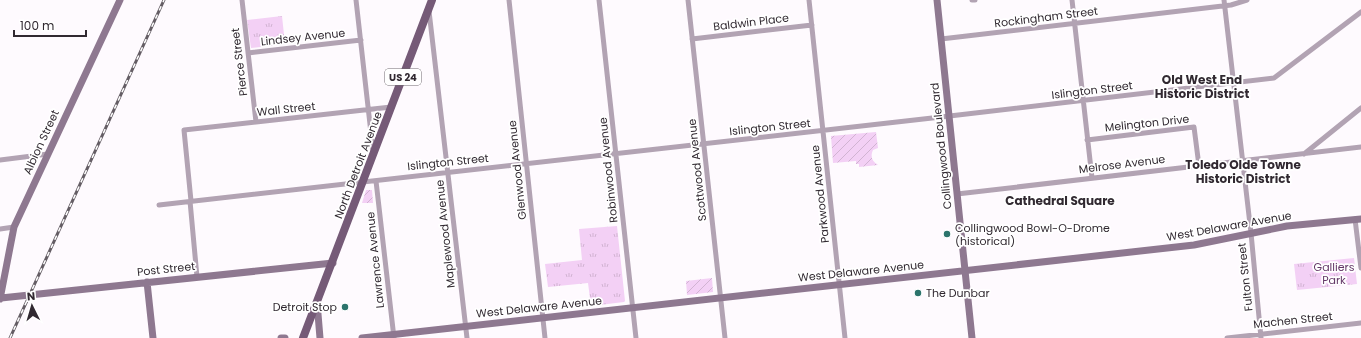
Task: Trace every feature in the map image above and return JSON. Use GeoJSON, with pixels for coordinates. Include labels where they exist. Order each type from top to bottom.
{"type":"FeatureCollection","features":[{"type":"Feature","properties":{"kind":"main road","name":"North Detroit Avenue"},"geometry":{"type":"LineString","coordinates":[[303,338],[333,263],[430,4]]}},
{"type":"Feature","properties":{"kind":"street","name":"Albion Street"},"geometry":{"type":"LineString","coordinates":[[0,298],[14,227],[120,0]]}},
{"type":"Feature","properties":{"kind":"street","name":"Pierce Street"},"geometry":{"type":"LineString","coordinates":[[242,0],[256,122]]}},
{"type":"Feature","properties":{"kind":"street"},"geometry":{"type":"LineString","coordinates":[[356,0],[374,154]]}},
{"type":"Feature","properties":{"kind":"street","name":"Glenwood Avenue"},"geometry":{"type":"LineString","coordinates":[[509,0],[545,338]]}},
{"type":"Feature","properties":{"kind":"street","name":"Robinwood Avenue"},"geometry":{"type":"LineString","coordinates":[[599,0],[636,338]]}},
{"type":"Feature","properties":{"kind":"street","name":"Scottwood Avenue"},"geometry":{"type":"LineString","coordinates":[[688,0],[725,338]]}},
{"type":"Feature","properties":{"kind":"street","name":"Parkwood Avenue"},"geometry":{"type":"LineString","coordinates":[[809,0],[845,338]]}},
{"type":"Feature","properties":{"kind":"street","name":"Collingwood Boulevard"},"geometry":{"type":"LineString","coordinates":[[937,0],[972,338]]}},
{"type":"Feature","properties":{"kind":"street"},"geometry":{"type":"LineString","coordinates":[[1072,0],[1092,178]]}},
{"type":"Feature","properties":{"kind":"street","name":"Rockingham Street"},"geometry":{"type":"LineString","coordinates":[[941,39],[1075,24],[1248,0]]}},
{"type":"Feature","properties":{"kind":"street","name":"Fulton Street"},"geometry":{"type":"LineString","coordinates":[[1225,3],[1261,336]]}},
{"type":"Feature","properties":{"kind":"street","name":"Maplewood Avenue"},"geometry":{"type":"LineString","coordinates":[[430,4],[466,338]]}},
{"type":"Feature","properties":{"kind":"street","name":"Islington Street"},"geometry":{"type":"LineString","coordinates":[[159,205],[949,117],[1274,78],[1361,12]]}},
{"type":"Feature","properties":{"kind":"street","name":"Baldwin Place"},"geometry":{"type":"LineString","coordinates":[[692,39],[812,25]]}},
{"type":"Feature","properties":{"kind":"street","name":"Lindsey Avenue"},"geometry":{"type":"LineString","coordinates":[[248,53],[361,40]]}},
{"type":"Feature","properties":{"kind":"street","name":"Wall Street"},"geometry":{"type":"LineString","coordinates":[[191,201],[184,130],[391,107]]}},
{"type":"Feature","properties":{"kind":"street"},"geometry":{"type":"LineString","coordinates":[[1304,154],[1361,108]]}},
{"type":"Feature","properties":{"kind":"street","name":"Melington Drive"},"geometry":{"type":"LineString","coordinates":[[1087,140],[1194,127],[1199,166]]}},
{"type":"Feature","properties":{"kind":"street","name":"Melrose Avenue"},"geometry":{"type":"LineString","coordinates":[[957,194],[1361,147]]}},
{"type":"Feature","properties":{"kind":"street"},"geometry":{"type":"LineString","coordinates":[[0,160],[48,154]]}},
{"type":"Feature","properties":{"kind":"street","name":"Lawrence Avenue"},"geometry":{"type":"LineString","coordinates":[[376,181],[393,336]]}},
{"type":"Feature","properties":{"kind":"street"},"geometry":{"type":"LineString","coordinates":[[191,201],[197,277]]}},
{"type":"Feature","properties":{"kind":"street"},"geometry":{"type":"LineString","coordinates":[[1358,219],[1361,268]]}},
{"type":"Feature","properties":{"kind":"street","name":"West Delaware Avenue"},"geometry":{"type":"LineString","coordinates":[[362,338],[393,336],[840,284],[1194,245],[1287,226],[1358,219]]}},
{"type":"Feature","properties":{"kind":"street"},"geometry":{"type":"LineString","coordinates":[[0,229],[14,227]]}},
{"type":"Feature","properties":{"kind":"street","name":"Post Street"},"geometry":{"type":"LineString","coordinates":[[0,298],[333,263]]}},
{"type":"Feature","properties":{"kind":"street"},"geometry":{"type":"LineString","coordinates":[[147,282],[153,338]]}},
{"type":"Feature","properties":{"kind":"street"},"geometry":{"type":"LineString","coordinates":[[317,301],[320,338]]}},
{"type":"Feature","properties":{"kind":"street","name":"Machen Street"},"geometry":{"type":"LineString","coordinates":[[1227,338],[1261,336],[1361,323]]}},
{"type":"Feature","properties":{"kind":"green space"},"geometry":{"type":"Polygon","coordinates":[[[282,16],[285,44],[251,48],[247,20],[282,16]]]}},
{"type":"Feature","properties":{"kind":"green space"},"geometry":{"type":"Polygon","coordinates":[[[876,132],[878,148],[873,150],[872,157],[874,162],[878,165],[859,167],[859,164],[856,164],[856,161],[833,163],[831,136],[876,132]]]}},
{"type":"Feature","properties":{"kind":"green space"},"geometry":{"type":"Polygon","coordinates":[[[366,190],[372,190],[373,203],[362,203],[366,190]]]}},
{"type":"Feature","properties":{"kind":"green space"},"geometry":{"type":"Polygon","coordinates":[[[617,226],[624,302],[591,306],[588,283],[548,287],[545,264],[582,260],[579,229],[617,226]]]}},
{"type":"Feature","properties":{"kind":"green space","name":"Galliers Park"},"geometry":{"type":"Polygon","coordinates":[[[1354,258],[1357,284],[1297,290],[1294,264],[1354,258]]]}},
{"type":"Feature","properties":{"kind":"green space"},"geometry":{"type":"Polygon","coordinates":[[[712,278],[713,292],[687,295],[686,281],[712,278]]]}},
{"type":"Feature","properties":{"kind":"railway"},"geometry":{"type":"LineString","coordinates":[[10,338],[164,0]]}},
{"type":"Feature","properties":{"kind":"place","name":"Collingwood Bowl-O-Drome (historical)"},"geometry":{"type":"Point","coordinates":[947,234]}},
{"type":"Feature","properties":{"kind":"place","name":"The Dunbar"},"geometry":{"type":"Point","coordinates":[918,293]}},
{"type":"Feature","properties":{"kind":"place","name":"Detroit Stop"},"geometry":{"type":"Point","coordinates":[345,307]}},
{"type":"Feature","properties":{"kind":"district","name":"Old West End Historic District"},"geometry":{"type":"Point","coordinates":[1202,86]}},
{"type":"Feature","properties":{"kind":"district","name":"Toledo Olde Towne Historic District"},"geometry":{"type":"Point","coordinates":[1243,171]}},
{"type":"Feature","properties":{"kind":"district","name":"Cathedral Square"},"geometry":{"type":"Point","coordinates":[1060,200]}}]}
